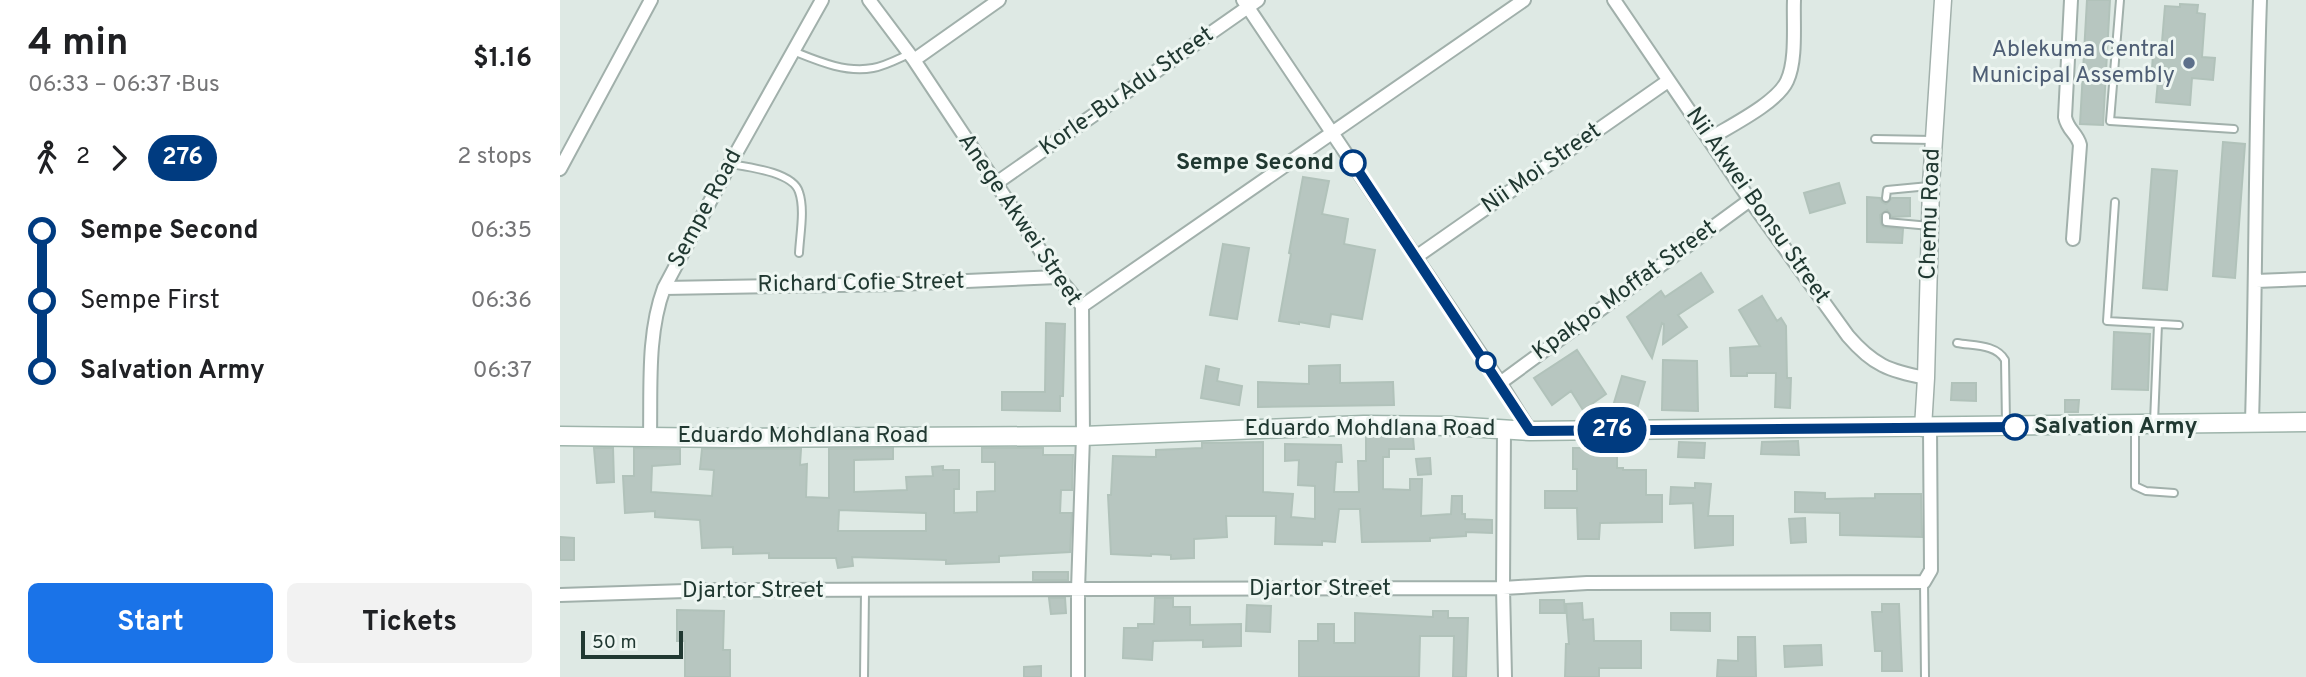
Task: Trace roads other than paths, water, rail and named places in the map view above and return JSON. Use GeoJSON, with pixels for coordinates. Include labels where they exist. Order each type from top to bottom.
{"type":"FeatureCollection","features":[{"type":"Feature","properties":{"kind":"main road","name":"Eduardo Mohdlana Road"},"geometry":{"type":"LineString","coordinates":[[560,436],[1083,436],[1364,425],[1530,431],[2306,422]]}},
{"type":"Feature","properties":{"kind":"street"},"geometry":{"type":"LineString","coordinates":[[560,169],[651,0]]}},
{"type":"Feature","properties":{"kind":"street","name":"Sempe Road"},"geometry":{"type":"LineString","coordinates":[[650,436],[653,330],[664,288],[822,0]]}},
{"type":"Feature","properties":{"kind":"street","name":"Anege Akwei Street"},"geometry":{"type":"LineString","coordinates":[[869,0],[911,57],[1058,277],[1082,306],[1083,436],[1078,677]]}},
{"type":"Feature","properties":{"kind":"street"},"geometry":{"type":"LineString","coordinates":[[911,57],[999,0]]}},
{"type":"Feature","properties":{"kind":"street"},"geometry":{"type":"LineString","coordinates":[[1082,306],[1524,0]]}},
{"type":"Feature","properties":{"kind":"street","name":"Nii Akwei Bonsu Street"},"geometry":{"type":"LineString","coordinates":[[1614,0],[1750,200],[1863,353],[1883,368],[1926,378]]}},
{"type":"Feature","properties":{"kind":"street"},"geometry":{"type":"LineString","coordinates":[[1709,139],[1776,96],[1787,82],[1791,65],[1794,0]]}},
{"type":"Feature","properties":{"kind":"street","name":"Chemu Road"},"geometry":{"type":"LineString","coordinates":[[1926,428],[1931,186],[1942,0]]}},
{"type":"Feature","properties":{"kind":"street"},"geometry":{"type":"LineString","coordinates":[[2071,0],[2065,117],[2067,127],[2079,139],[2080,145],[2073,239]]}},
{"type":"Feature","properties":{"kind":"street"},"geometry":{"type":"LineString","coordinates":[[2252,422],[2256,281],[2255,137],[2260,0]]}},
{"type":"Feature","properties":{"kind":"street"},"geometry":{"type":"LineString","coordinates":[[1250,2],[1530,431]]}},
{"type":"Feature","properties":{"kind":"street","name":"Korle-Bu Adu Street"},"geometry":{"type":"LineString","coordinates":[[996,184],[1250,2]]}},
{"type":"Feature","properties":{"kind":"street","name":"Nii Moi Street"},"geometry":{"type":"LineString","coordinates":[[1416,257],[1668,81]]}},
{"type":"Feature","properties":{"kind":"street","name":"Kpakpo Moffat Street"},"geometry":{"type":"LineString","coordinates":[[1500,383],[1750,200]]}},
{"type":"Feature","properties":{"kind":"street","name":"Richard Cofie Street"},"geometry":{"type":"LineString","coordinates":[[664,288],[898,284],[1058,277]]}},
{"type":"Feature","properties":{"kind":"street"},"geometry":{"type":"LineString","coordinates":[[2256,281],[2306,279]]}},
{"type":"Feature","properties":{"kind":"street"},"geometry":{"type":"LineString","coordinates":[[1924,582],[1931,570],[1926,428]]}},
{"type":"Feature","properties":{"kind":"street"},"geometry":{"type":"LineString","coordinates":[[1504,429],[1505,677]]}},
{"type":"Feature","properties":{"kind":"street","name":"Djartor Street"},"geometry":{"type":"LineString","coordinates":[[560,595],[717,590],[1503,588],[1587,583],[1924,582]]}},
{"type":"Feature","properties":{"kind":"lane"},"geometry":{"type":"LineString","coordinates":[[2120,0],[2110,121],[2234,128]]}},
{"type":"Feature","properties":{"kind":"lane"},"geometry":{"type":"LineString","coordinates":[[793,51],[827,64],[861,69],[875,68],[911,57]]}},
{"type":"Feature","properties":{"kind":"lane"},"geometry":{"type":"LineString","coordinates":[[1875,139],[1934,141]]}},
{"type":"Feature","properties":{"kind":"lane"},"geometry":{"type":"LineString","coordinates":[[730,164],[775,173],[799,190],[799,253]]}},
{"type":"Feature","properties":{"kind":"lane"},"geometry":{"type":"LineString","coordinates":[[1886,198],[1887,190],[1931,186]]}},
{"type":"Feature","properties":{"kind":"lane"},"geometry":{"type":"LineString","coordinates":[[2115,202],[2107,321],[2179,325]]}},
{"type":"Feature","properties":{"kind":"lane"},"geometry":{"type":"LineString","coordinates":[[1886,216],[1886,222],[1930,226]]}},
{"type":"Feature","properties":{"kind":"lane"},"geometry":{"type":"LineString","coordinates":[[2153,424],[2158,324]]}},
{"type":"Feature","properties":{"kind":"lane"},"geometry":{"type":"LineString","coordinates":[[1957,343],[1995,349],[2002,354],[2005,360],[2006,427]]}},
{"type":"Feature","properties":{"kind":"lane"},"geometry":{"type":"LineString","coordinates":[[2135,425],[2134,486],[2146,491],[2174,493]]}},
{"type":"Feature","properties":{"kind":"lane"},"geometry":{"type":"LineString","coordinates":[[1924,582],[1925,677]]}},
{"type":"Feature","properties":{"kind":"lane"},"geometry":{"type":"LineString","coordinates":[[864,677],[865,591]]}},
{"type":"Feature","properties":{"kind":"place","name":"Ablekuma Central Municipal Assembly"},"geometry":{"type":"Point","coordinates":[2189,63]}},
{"type":"Feature","properties":{"kind":"place","name":"Sempe Second"},"geometry":{"type":"Point","coordinates":[1353,163]}},
{"type":"Feature","properties":{"kind":"place","name":"Salvation Army"},"geometry":{"type":"Point","coordinates":[2015,427]}}]}
